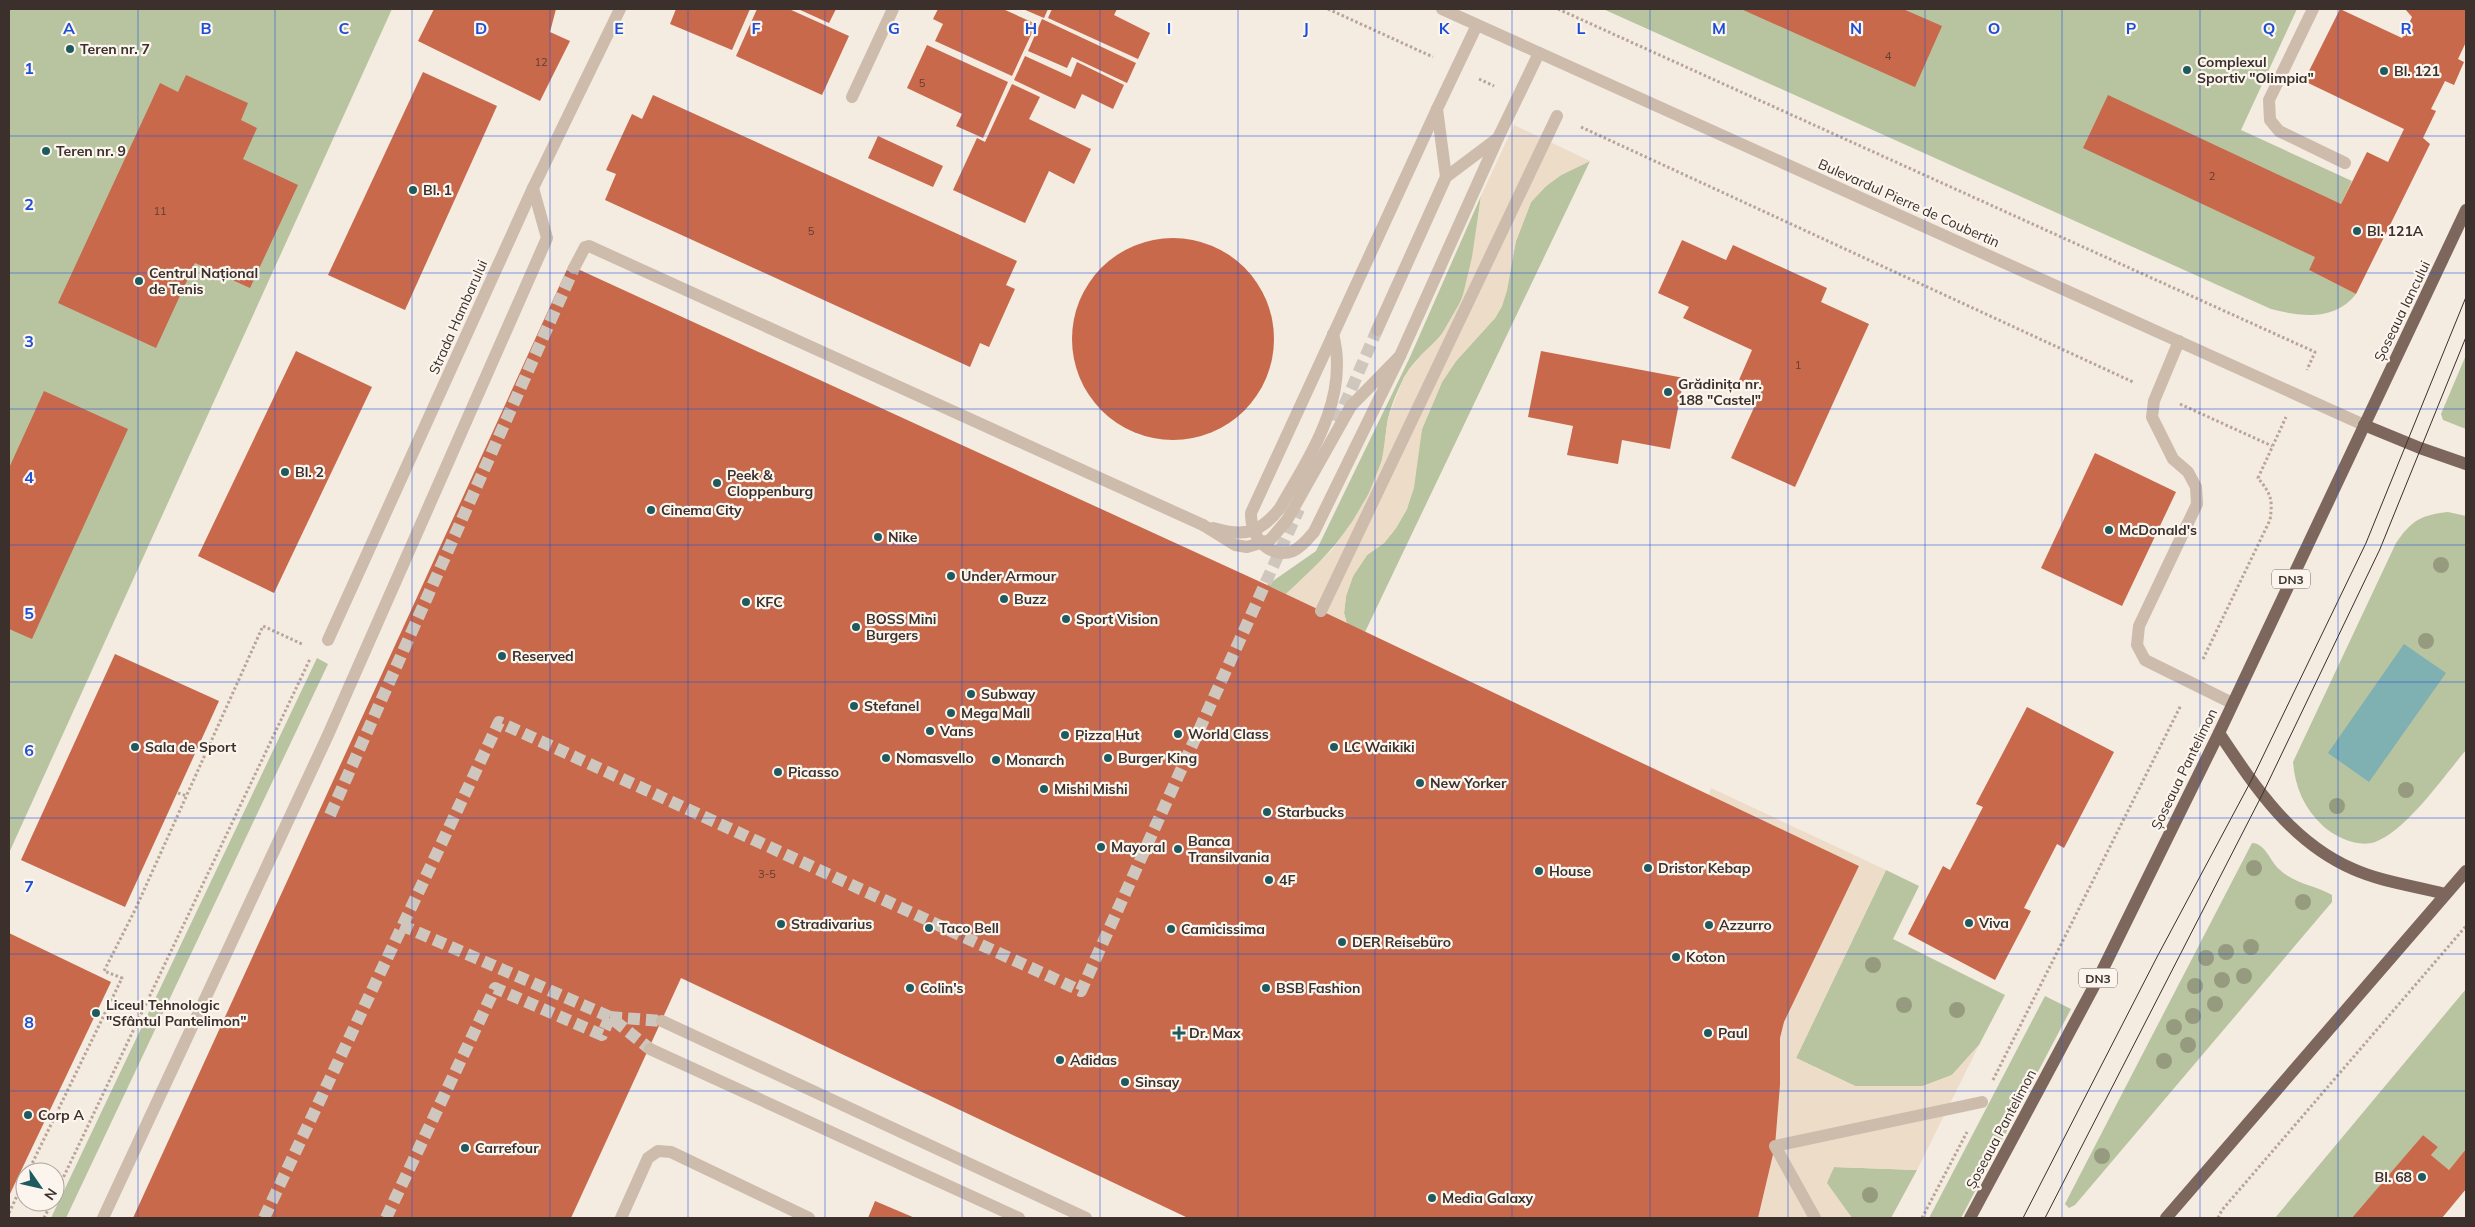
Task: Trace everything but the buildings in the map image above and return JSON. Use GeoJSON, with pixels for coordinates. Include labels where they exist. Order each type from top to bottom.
{"type":"FeatureCollection","features":[{"type":"Feature","properties":{"kind":"main road","name":"Șoseaua Iancului"},"geometry":{"type":"LineString","coordinates":[[2364,425],[2466,210]]}},
{"type":"Feature","properties":{"kind":"main road"},"geometry":{"type":"LineString","coordinates":[[2364,425],[2466,464]]}},
{"type":"Feature","properties":{"kind":"main road","name":"Șoseaua Pantelimon"},"geometry":{"type":"LineString","coordinates":[[1970,1218],[2098,978],[2219,733],[2364,425]]}},
{"type":"Feature","properties":{"kind":"main road"},"geometry":{"type":"LineString","coordinates":[[2219,733],[2277,814],[2318,850],[2354,870],[2445,894]]}},
{"type":"Feature","properties":{"kind":"main road"},"geometry":{"type":"LineString","coordinates":[[2166,1218],[2466,871]]}},
{"type":"Feature","properties":{"kind":"street","name":"Strada Hambarului"},"geometry":{"type":"LineString","coordinates":[[328,640],[533,188],[620,9]]}},
{"type":"Feature","properties":{"kind":"street"},"geometry":{"type":"LineString","coordinates":[[852,97],[893,9]]}},
{"type":"Feature","properties":{"kind":"street","name":"Bulevardul Pierre de Coubertin"},"geometry":{"type":"LineString","coordinates":[[1442,9],[2364,425]]}},
{"type":"Feature","properties":{"kind":"street"},"geometry":{"type":"LineString","coordinates":[[2313,9],[2269,100],[2270,120],[2279,132],[2345,163]]}},
{"type":"Feature","properties":{"kind":"street"},"geometry":{"type":"LineString","coordinates":[[1477,24],[1251,513],[1250,523],[1261,544],[1285,553],[1295,550],[1314,532],[1400,356],[1498,138],[1539,54]]}},
{"type":"Feature","properties":{"kind":"street"},"geometry":{"type":"LineString","coordinates":[[1437,109],[1446,176]]}},
{"type":"Feature","properties":{"kind":"street"},"geometry":{"type":"LineString","coordinates":[[1320,611],[1557,116]]}},
{"type":"Feature","properties":{"kind":"street"},"geometry":{"type":"LineString","coordinates":[[1377,330],[1446,176],[1498,138]]}},
{"type":"Feature","properties":{"kind":"street"},"geometry":{"type":"LineString","coordinates":[[103,1218],[328,735],[548,238],[533,188]]}},
{"type":"Feature","properties":{"kind":"street"},"geometry":{"type":"LineString","coordinates":[[574,268],[585,247],[589,246],[1203,525],[1235,545],[1246,547],[1270,540],[1288,520],[1351,406],[1400,356]]}},
{"type":"Feature","properties":{"kind":"street"},"geometry":{"type":"LineString","coordinates":[[1203,525],[1231,532],[1256,530],[1280,508],[1328,417],[1332,403],[1338,353],[1333,334]]}},
{"type":"Feature","properties":{"kind":"street"},"geometry":{"type":"LineString","coordinates":[[2179,341],[2157,393],[2152,417],[2173,459],[2188,472],[2196,488],[2197,504],[2139,626],[2137,645],[2145,660],[2232,703]]}},
{"type":"Feature","properties":{"kind":"street"},"geometry":{"type":"LineString","coordinates":[[662,1021],[1086,1218]]}},
{"type":"Feature","properties":{"kind":"street"},"geometry":{"type":"LineString","coordinates":[[650,1049],[1019,1218]]}},
{"type":"Feature","properties":{"kind":"street"},"geometry":{"type":"LineString","coordinates":[[1815,1218],[1775,1146],[1982,1102]]}},
{"type":"Feature","properties":{"kind":"street"},"geometry":{"type":"LineString","coordinates":[[621,1218],[648,1158],[658,1151],[671,1152],[809,1218]]}},
{"type":"Feature","properties":{"kind":"path"},"geometry":{"type":"LineString","coordinates":[[1328,9],[1518,98]]}},
{"type":"Feature","properties":{"kind":"path"},"geometry":{"type":"LineString","coordinates":[[1558,9],[2316,352]]}},
{"type":"Feature","properties":{"kind":"path"},"geometry":{"type":"LineString","coordinates":[[1557,116],[2272,446],[2258,478],[2267,490],[2273,503],[2270,520],[2191,684],[1922,1218]]}},
{"type":"Feature","properties":{"kind":"path"},"geometry":{"type":"LineString","coordinates":[[33,1162],[122,978],[104,971],[135,910],[263,626],[321,653],[328,640]]}},
{"type":"Feature","properties":{"kind":"path"},"geometry":{"type":"LineString","coordinates":[[65,1174],[314,650]]}},
{"type":"Feature","properties":{"kind":"path"},"geometry":{"type":"LineString","coordinates":[[178,793],[187,796]]}},
{"type":"Feature","properties":{"kind":"path"},"geometry":{"type":"LineString","coordinates":[[2217,1218],[2466,926]]}},
{"type":"Feature","properties":{"kind":"path"},"geometry":{"type":"LineString","coordinates":[[9,1213],[15,1200]]}},
{"type":"Feature","properties":{"kind":"green space","name":"Centrul Național de Tenis"},"geometry":{"type":"Polygon","coordinates":[[[9,9],[392,9],[9,853],[9,9]]]}},
{"type":"Feature","properties":{"kind":"green space"},"geometry":{"type":"Polygon","coordinates":[[[1603,9],[2297,9],[2241,130],[2352,181],[2309,270],[2356,294],[2348,303],[2338,309],[2317,315],[2294,314],[2271,309],[1603,9]]]}},
{"type":"Feature","properties":{"kind":"green space"},"geometry":{"type":"Polygon","coordinates":[[[1590,161],[1365,632],[1347,624],[1344,613],[1346,596],[1353,576],[1367,555],[1384,543],[1396,528],[1407,509],[1422,429],[1442,382],[1456,361],[1495,318],[1502,306],[1516,241],[1531,202],[1546,186],[1561,175],[1590,161]]]}},
{"type":"Feature","properties":{"kind":"green space"},"geometry":{"type":"Polygon","coordinates":[[[1481,196],[1472,262],[1457,310],[1439,338],[1415,362],[1400,386],[1388,419],[1382,460],[1366,499],[1344,534],[1286,594],[1267,585],[1316,551],[1410,357],[1481,196]]]}},
{"type":"Feature","properties":{"kind":"green space"},"geometry":{"type":"Polygon","coordinates":[[[2466,355],[2466,429],[2443,420],[2441,414],[2466,355]]]}},
{"type":"Feature","properties":{"kind":"green space"},"geometry":{"type":"Polygon","coordinates":[[[2448,512],[2466,516],[2466,750],[2424,802],[2399,827],[2375,842],[2362,844],[2348,840],[2328,830],[2316,819],[2298,788],[2293,762],[2396,543],[2407,529],[2418,520],[2448,512]]]}},
{"type":"Feature","properties":{"kind":"green space"},"geometry":{"type":"Polygon","coordinates":[[[317,658],[328,664],[66,1218],[51,1218],[54,1212],[65,1212],[65,1189],[317,658]]]}},
{"type":"Feature","properties":{"kind":"green space"},"geometry":{"type":"Polygon","coordinates":[[[2252,843],[2264,849],[2276,866],[2291,878],[2332,895],[2332,902],[2075,1205],[2069,1208],[2065,1204],[2068,1198],[2252,843]]]}},
{"type":"Feature","properties":{"kind":"green space"},"geometry":{"type":"Polygon","coordinates":[[[1886,870],[1919,886],[1893,939],[2005,995],[1979,1045],[1952,1075],[1923,1086],[1855,1086],[1796,1058],[1886,870]]]}},
{"type":"Feature","properties":{"kind":"green space"},"geometry":{"type":"Polygon","coordinates":[[[2466,989],[2466,1149],[2449,1170],[2431,1155],[2438,1147],[2423,1135],[2353,1218],[2275,1218],[2466,989]]]}},
{"type":"Feature","properties":{"kind":"green space"},"geometry":{"type":"Polygon","coordinates":[[[2045,996],[2071,1009],[1961,1218],[1929,1218],[2045,996]]]}},
{"type":"Feature","properties":{"kind":"green space"},"geometry":{"type":"Polygon","coordinates":[[[1834,1167],[1917,1170],[1891,1218],[1852,1218],[1826,1183],[1834,1167]]]}},
{"type":"Feature","properties":{"kind":"shaded area"},"geometry":{"type":"Polygon","coordinates":[[[1514,125],[1590,161],[1561,175],[1546,186],[1531,202],[1516,241],[1507,291],[1502,306],[1495,318],[1456,361],[1442,382],[1422,429],[1414,488],[1407,509],[1396,528],[1384,543],[1367,555],[1353,576],[1346,596],[1344,613],[1347,624],[1286,594],[1331,551],[1352,522],[1369,493],[1382,460],[1388,418],[1404,377],[1421,355],[1440,337],[1462,299],[1472,257],[1481,196],[1514,125]]]}},
{"type":"Feature","properties":{"kind":"shaded area"},"geometry":{"type":"Polygon","coordinates":[[[1711,788],[1886,870],[1796,1058],[1855,1086],[1923,1086],[1952,1075],[1979,1045],[1917,1170],[1834,1167],[1827,1183],[1852,1218],[1758,1218],[1775,1146],[1780,1085],[1780,1038],[1784,1022],[1859,866],[1709,795],[1711,788]]]}},
{"type":"Feature","properties":{"kind":"water"},"geometry":{"type":"Polygon","coordinates":[[[2404,644],[2446,673],[2369,782],[2328,753],[2404,644]]]}},
{"type":"Feature","properties":{"kind":"tunnel"},"geometry":{"type":"LineString","coordinates":[[330,815],[574,268]]}},
{"type":"Feature","properties":{"kind":"tunnel"},"geometry":{"type":"LineString","coordinates":[[1337,422],[1377,330]]}},
{"type":"Feature","properties":{"kind":"tunnel"},"geometry":{"type":"LineString","coordinates":[[264,1218],[499,722],[1081,991],[1299,509]]}},
{"type":"Feature","properties":{"kind":"tunnel"},"geometry":{"type":"LineString","coordinates":[[401,925],[610,1017],[650,1049]]}},
{"type":"Feature","properties":{"kind":"tunnel"},"geometry":{"type":"LineString","coordinates":[[386,1218],[495,988],[602,1035],[610,1017]]}},
{"type":"Feature","properties":{"kind":"tunnel"},"geometry":{"type":"LineString","coordinates":[[610,1017],[662,1021]]}},
{"type":"Feature","properties":{"kind":"tram line"},"geometry":{"type":"LineString","coordinates":[[2023,1218],[2157,957],[2251,781],[2366,543],[2466,297]]}},
{"type":"Feature","properties":{"kind":"tram line"},"geometry":{"type":"LineString","coordinates":[[2045,1218],[2262,795],[2380,549],[2466,337]]}},
{"type":"Feature","properties":{"kind":"place","name":"Teren nr. 7"},"geometry":{"type":"Point","coordinates":[70,49]}},
{"type":"Feature","properties":{"kind":"place","name":"Complexul Sportiv \"Olimpia\""},"geometry":{"type":"Point","coordinates":[2187,70]}},
{"type":"Feature","properties":{"kind":"place","name":"Bl. 121"},"geometry":{"type":"Point","coordinates":[2384,71]}},
{"type":"Feature","properties":{"kind":"place","name":"Teren nr. 9"},"geometry":{"type":"Point","coordinates":[46,151]}},
{"type":"Feature","properties":{"kind":"place","name":"Bl. 1"},"geometry":{"type":"Point","coordinates":[413,190]}},
{"type":"Feature","properties":{"kind":"place","name":"Bl. 121A"},"geometry":{"type":"Point","coordinates":[2357,231]}},
{"type":"Feature","properties":{"kind":"place","name":"Centrul Național de Tenis"},"geometry":{"type":"Point","coordinates":[139,281]}},
{"type":"Feature","properties":{"kind":"place","name":"Grădinița nr. 188 \"Castel\""},"geometry":{"type":"Point","coordinates":[1668,392]}},
{"type":"Feature","properties":{"kind":"place","name":"Bl. 2"},"geometry":{"type":"Point","coordinates":[285,472]}},
{"type":"Feature","properties":{"kind":"place","name":"Peek & Cloppenburg"},"geometry":{"type":"Point","coordinates":[717,483]}},
{"type":"Feature","properties":{"kind":"place","name":"Cinema City"},"geometry":{"type":"Point","coordinates":[651,510]}},
{"type":"Feature","properties":{"kind":"place","name":"McDonald's"},"geometry":{"type":"Point","coordinates":[2109,530]}},
{"type":"Feature","properties":{"kind":"place","name":"Nike"},"geometry":{"type":"Point","coordinates":[878,537]}},
{"type":"Feature","properties":{"kind":"place","name":"Under Armour"},"geometry":{"type":"Point","coordinates":[951,576]}},
{"type":"Feature","properties":{"kind":"place","name":"Buzz"},"geometry":{"type":"Point","coordinates":[1004,599]}},
{"type":"Feature","properties":{"kind":"place","name":"KFC"},"geometry":{"type":"Point","coordinates":[746,602]}},
{"type":"Feature","properties":{"kind":"place","name":"Sport Vision"},"geometry":{"type":"Point","coordinates":[1066,619]}},
{"type":"Feature","properties":{"kind":"place","name":"BOSS Mini Burgers"},"geometry":{"type":"Point","coordinates":[856,627]}},
{"type":"Feature","properties":{"kind":"place","name":"Reserved"},"geometry":{"type":"Point","coordinates":[502,656]}},
{"type":"Feature","properties":{"kind":"place","name":"Subway"},"geometry":{"type":"Point","coordinates":[971,694]}},
{"type":"Feature","properties":{"kind":"place","name":"Stefanel"},"geometry":{"type":"Point","coordinates":[854,706]}},
{"type":"Feature","properties":{"kind":"place","name":"Mega Mall"},"geometry":{"type":"Point","coordinates":[951,713]}},
{"type":"Feature","properties":{"kind":"place","name":"Vans"},"geometry":{"type":"Point","coordinates":[930,731]}},
{"type":"Feature","properties":{"kind":"place","name":"World Class"},"geometry":{"type":"Point","coordinates":[1178,734]}},
{"type":"Feature","properties":{"kind":"place","name":"Pizza Hut"},"geometry":{"type":"Point","coordinates":[1065,735]}},
{"type":"Feature","properties":{"kind":"place","name":"Sala de Sport"},"geometry":{"type":"Point","coordinates":[135,747]}},
{"type":"Feature","properties":{"kind":"place","name":"LC Waikiki"},"geometry":{"type":"Point","coordinates":[1334,747]}},
{"type":"Feature","properties":{"kind":"place","name":"Nomasvello"},"geometry":{"type":"Point","coordinates":[886,758]}},
{"type":"Feature","properties":{"kind":"place","name":"Burger King"},"geometry":{"type":"Point","coordinates":[1108,758]}},
{"type":"Feature","properties":{"kind":"place","name":"Monarch"},"geometry":{"type":"Point","coordinates":[996,760]}},
{"type":"Feature","properties":{"kind":"place","name":"Picasso"},"geometry":{"type":"Point","coordinates":[778,772]}},
{"type":"Feature","properties":{"kind":"place","name":"New Yorker"},"geometry":{"type":"Point","coordinates":[1420,783]}},
{"type":"Feature","properties":{"kind":"place","name":"Mishi Mishi"},"geometry":{"type":"Point","coordinates":[1044,789]}},
{"type":"Feature","properties":{"kind":"place","name":"Starbucks"},"geometry":{"type":"Point","coordinates":[1267,812]}},
{"type":"Feature","properties":{"kind":"place","name":"Mayoral"},"geometry":{"type":"Point","coordinates":[1101,847]}},
{"type":"Feature","properties":{"kind":"place","name":"Banca Transilvania"},"geometry":{"type":"Point","coordinates":[1178,849]}},
{"type":"Feature","properties":{"kind":"place","name":"Dristor Kebap"},"geometry":{"type":"Point","coordinates":[1648,868]}},
{"type":"Feature","properties":{"kind":"place","name":"House"},"geometry":{"type":"Point","coordinates":[1539,871]}},
{"type":"Feature","properties":{"kind":"place","name":"4F"},"geometry":{"type":"Point","coordinates":[1269,880]}},
{"type":"Feature","properties":{"kind":"place","name":"Viva"},"geometry":{"type":"Point","coordinates":[1969,923]}},
{"type":"Feature","properties":{"kind":"place","name":"Stradivarius"},"geometry":{"type":"Point","coordinates":[781,924]}},
{"type":"Feature","properties":{"kind":"place","name":"Azzurro"},"geometry":{"type":"Point","coordinates":[1709,925]}},
{"type":"Feature","properties":{"kind":"place","name":"Taco Bell"},"geometry":{"type":"Point","coordinates":[929,928]}},
{"type":"Feature","properties":{"kind":"place","name":"Camicissima"},"geometry":{"type":"Point","coordinates":[1171,929]}},
{"type":"Feature","properties":{"kind":"place","name":"DER Reisebüro"},"geometry":{"type":"Point","coordinates":[1342,942]}},
{"type":"Feature","properties":{"kind":"place","name":"Koton"},"geometry":{"type":"Point","coordinates":[1676,957]}},
{"type":"Feature","properties":{"kind":"place","name":"Colin's"},"geometry":{"type":"Point","coordinates":[910,988]}},
{"type":"Feature","properties":{"kind":"place","name":"BSB Fashion"},"geometry":{"type":"Point","coordinates":[1266,988]}},
{"type":"Feature","properties":{"kind":"place","name":"Liceul Tehnologic \"Sfântul Pantelimon\""},"geometry":{"type":"Point","coordinates":[96,1013]}},
{"type":"Feature","properties":{"kind":"place","name":"Dr. Max"},"geometry":{"type":"Point","coordinates":[1179,1033]}},
{"type":"Feature","properties":{"kind":"place","name":"Paul"},"geometry":{"type":"Point","coordinates":[1708,1033]}},
{"type":"Feature","properties":{"kind":"place","name":"Adidas"},"geometry":{"type":"Point","coordinates":[1060,1060]}},
{"type":"Feature","properties":{"kind":"place","name":"Sinsay"},"geometry":{"type":"Point","coordinates":[1125,1082]}},
{"type":"Feature","properties":{"kind":"place","name":"Corp A"},"geometry":{"type":"Point","coordinates":[28,1115]}},
{"type":"Feature","properties":{"kind":"place","name":"Carrefour"},"geometry":{"type":"Point","coordinates":[465,1148]}},
{"type":"Feature","properties":{"kind":"place","name":"Bl. 68"},"geometry":{"type":"Point","coordinates":[2422,1177]}},
{"type":"Feature","properties":{"kind":"place","name":"Media Galaxy"},"geometry":{"type":"Point","coordinates":[1432,1198]}}]}
